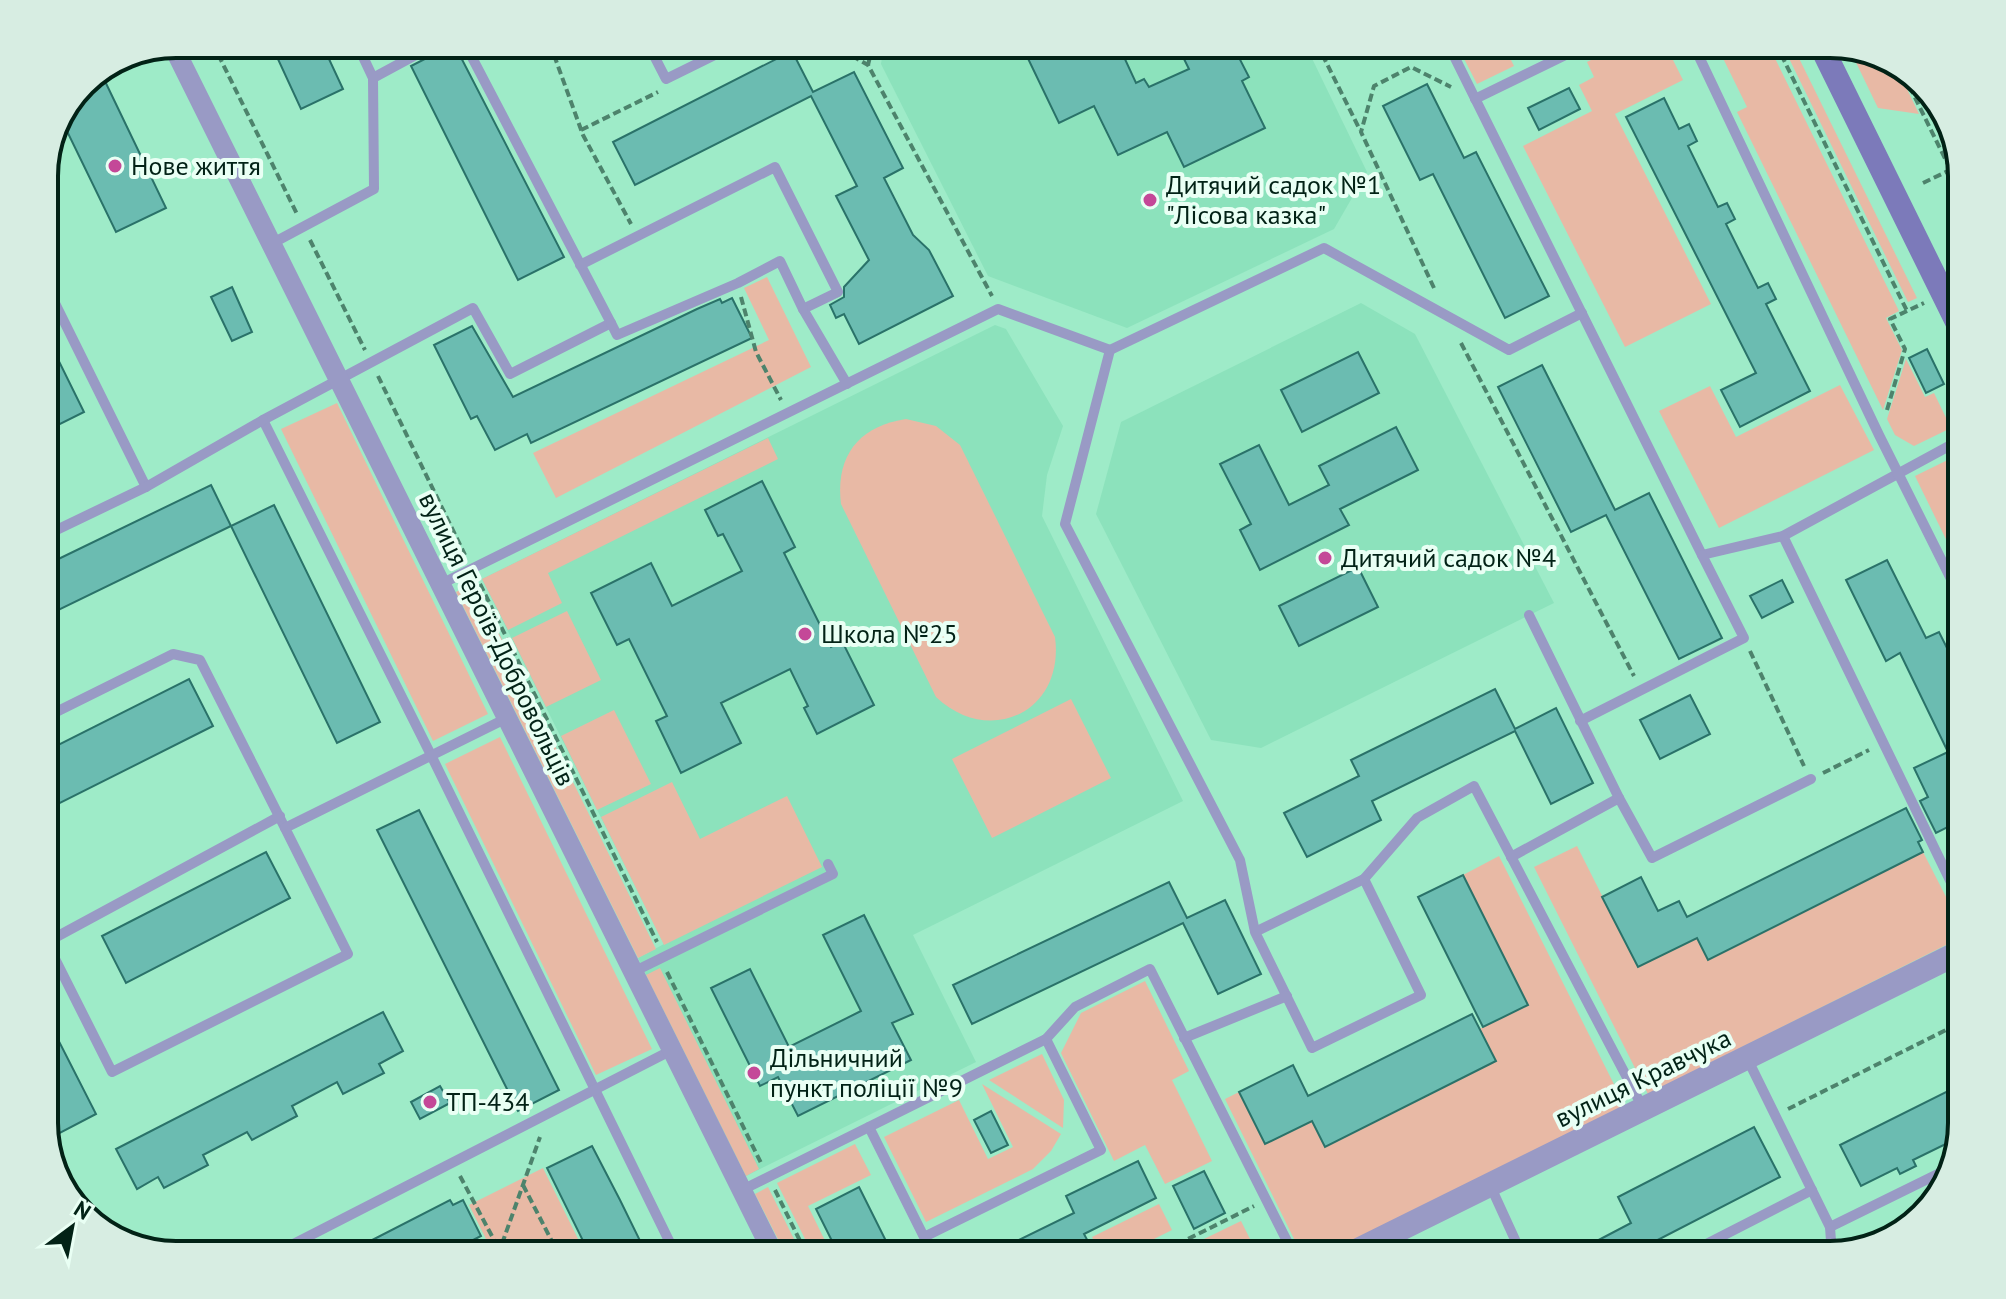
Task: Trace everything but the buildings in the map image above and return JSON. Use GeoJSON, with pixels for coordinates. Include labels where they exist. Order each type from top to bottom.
{"type":"FeatureCollection","features":[{"type":"Feature","properties":{"kind":"main road"},"geometry":{"type":"LineString","coordinates":[[1827,58],[1948,303]]}},
{"type":"Feature","properties":{"kind":"street","name":"вулиця Героїв-Добровольців"},"geometry":{"type":"LineString","coordinates":[[179,58],[767,1241]]}},
{"type":"Feature","properties":{"kind":"street","name":"вулиця Кравчука"},"geometry":{"type":"LineString","coordinates":[[1376,1241],[1948,958]]}},
{"type":"Feature","properties":{"kind":"lane"},"geometry":{"type":"LineString","coordinates":[[271,244],[374,189],[373,78],[364,58]]}},
{"type":"Feature","properties":{"kind":"lane"},"geometry":{"type":"LineString","coordinates":[[373,78],[410,58]]}},
{"type":"Feature","properties":{"kind":"lane"},"geometry":{"type":"LineString","coordinates":[[472,58],[617,335],[738,283],[780,261],[803,309],[847,384]]}},
{"type":"Feature","properties":{"kind":"lane"},"geometry":{"type":"LineString","coordinates":[[655,58],[666,79],[709,58]]}},
{"type":"Feature","properties":{"kind":"lane"},"geometry":{"type":"LineString","coordinates":[[1455,58],[1744,638],[1580,721]]}},
{"type":"Feature","properties":{"kind":"lane"},"geometry":{"type":"LineString","coordinates":[[1475,99],[1559,58]]}},
{"type":"Feature","properties":{"kind":"lane"},"geometry":{"type":"LineString","coordinates":[[1700,58],[1948,573]]}},
{"type":"Feature","properties":{"kind":"lane"},"geometry":{"type":"LineString","coordinates":[[580,265],[775,167],[838,292],[803,309]]}},
{"type":"Feature","properties":{"kind":"lane"},"geometry":{"type":"LineString","coordinates":[[441,584],[998,309],[1110,350],[1324,248],[1509,350],[1582,313]]}},
{"type":"Feature","properties":{"kind":"lane"},"geometry":{"type":"LineString","coordinates":[[58,529],[146,487],[263,420],[473,308],[510,374],[611,323]]}},
{"type":"Feature","properties":{"kind":"lane"},"geometry":{"type":"LineString","coordinates":[[58,309],[146,487]]}},
{"type":"Feature","properties":{"kind":"lane"},"geometry":{"type":"LineString","coordinates":[[1110,350],[1065,524],[1240,860],[1255,932],[1312,1048],[1421,995],[1364,879]]}},
{"type":"Feature","properties":{"kind":"lane"},"geometry":{"type":"LineString","coordinates":[[263,420],[669,1241]]}},
{"type":"Feature","properties":{"kind":"lane"},"geometry":{"type":"LineString","coordinates":[[1702,555],[1783,536],[1948,446]]}},
{"type":"Feature","properties":{"kind":"lane"},"geometry":{"type":"LineString","coordinates":[[1783,536],[1948,876]]}},
{"type":"Feature","properties":{"kind":"lane"},"geometry":{"type":"LineString","coordinates":[[1529,615],[1652,858],[1811,779]]}},
{"type":"Feature","properties":{"kind":"lane"},"geometry":{"type":"LineString","coordinates":[[58,711],[173,654],[200,660],[348,954],[112,1072],[58,963]]}},
{"type":"Feature","properties":{"kind":"lane"},"geometry":{"type":"LineString","coordinates":[[285,828],[507,718]]}},
{"type":"Feature","properties":{"kind":"lane"},"geometry":{"type":"LineString","coordinates":[[1255,932],[1364,879],[1417,818],[1474,786],[1643,1109]]}},
{"type":"Feature","properties":{"kind":"lane"},"geometry":{"type":"LineString","coordinates":[[1511,857],[1619,798]]}},
{"type":"Feature","properties":{"kind":"lane"},"geometry":{"type":"LineString","coordinates":[[58,933],[280,816]]}},
{"type":"Feature","properties":{"kind":"lane"},"geometry":{"type":"LineString","coordinates":[[633,972],[833,874],[828,864]]}},
{"type":"Feature","properties":{"kind":"lane"},"geometry":{"type":"LineString","coordinates":[[742,1190],[1046,1039],[1075,1007],[1150,969],[1287,1241]]}},
{"type":"Feature","properties":{"kind":"lane"},"geometry":{"type":"LineString","coordinates":[[1184,1038],[1287,996]]}},
{"type":"Feature","properties":{"kind":"lane"},"geometry":{"type":"LineString","coordinates":[[869,1127],[924,1237],[1101,1150],[1046,1039]]}},
{"type":"Feature","properties":{"kind":"lane"},"geometry":{"type":"LineString","coordinates":[[300,1241],[672,1050]]}},
{"type":"Feature","properties":{"kind":"lane"},"geometry":{"type":"LineString","coordinates":[[1747,1058],[1830,1227],[1831,1241]]}},
{"type":"Feature","properties":{"kind":"lane"},"geometry":{"type":"LineString","coordinates":[[1830,1227],[1936,1175]]}},
{"type":"Feature","properties":{"kind":"lane"},"geometry":{"type":"LineString","coordinates":[[1490,1185],[1516,1241]]}},
{"type":"Feature","properties":{"kind":"lane"},"geometry":{"type":"LineString","coordinates":[[1712,1241],[1812,1190]]}},
{"type":"Feature","properties":{"kind":"path"},"geometry":{"type":"LineString","coordinates":[[220,58],[765,1170]]}},
{"type":"Feature","properties":{"kind":"path"},"geometry":{"type":"LineString","coordinates":[[555,58],[583,135],[637,235]]}},
{"type":"Feature","properties":{"kind":"path"},"geometry":{"type":"LineString","coordinates":[[856,58],[868,65],[998,309]]}},
{"type":"Feature","properties":{"kind":"path"},"geometry":{"type":"LineString","coordinates":[[868,65],[870,58]]}},
{"type":"Feature","properties":{"kind":"path"},"geometry":{"type":"LineString","coordinates":[[1324,58],[1448,316],[1641,690]]}},
{"type":"Feature","properties":{"kind":"path"},"geometry":{"type":"LineString","coordinates":[[1783,58],[1907,311]]}},
{"type":"Feature","properties":{"kind":"path"},"geometry":{"type":"LineString","coordinates":[[1361,132],[1374,86],[1411,67],[1475,99]]}},
{"type":"Feature","properties":{"kind":"path"},"geometry":{"type":"LineString","coordinates":[[1911,90],[1947,164]]}},
{"type":"Feature","properties":{"kind":"path"},"geometry":{"type":"LineString","coordinates":[[1923,183],[1948,171]]}},
{"type":"Feature","properties":{"kind":"path"},"geometry":{"type":"LineString","coordinates":[[738,283],[756,352],[788,413]]}},
{"type":"Feature","properties":{"kind":"path"},"geometry":{"type":"LineString","coordinates":[[1879,435],[1905,349],[1890,319],[1943,293]]}},
{"type":"Feature","properties":{"kind":"path"},"geometry":{"type":"LineString","coordinates":[[1744,638],[1811,779],[1883,743]]}},
{"type":"Feature","properties":{"kind":"path"},"geometry":{"type":"LineString","coordinates":[[1775,1115],[1948,1029]]}},
{"type":"Feature","properties":{"kind":"path"},"geometry":{"type":"LineString","coordinates":[[504,1241],[548,1114]]}},
{"type":"Feature","properties":{"kind":"path"},"geometry":{"type":"LineString","coordinates":[[454,1163],[494,1241]]}},
{"type":"Feature","properties":{"kind":"path"},"geometry":{"type":"LineString","coordinates":[[523,1185],[552,1241]]}},
{"type":"Feature","properties":{"kind":"path"},"geometry":{"type":"LineString","coordinates":[[772,1185],[800,1241]]}},
{"type":"Feature","properties":{"kind":"path"},"geometry":{"type":"LineString","coordinates":[[1185,1241],[1266,1201]]}},
{"type":"Feature","properties":{"kind":"shaded area","name":"Дитячий садок №1 \"Лісова казка\""},"geometry":{"type":"Polygon","coordinates":[[[882,58],[1312,58],[1367,172],[1334,229],[1127,328],[988,276],[881,64],[882,58]]]}},
{"type":"Feature","properties":{"kind":"shaded area"},"geometry":{"type":"Polygon","coordinates":[[[1464,58],[1510,58],[1514,66],[1477,84],[1464,58]]]}},
{"type":"Feature","properties":{"kind":"shaded area"},"geometry":{"type":"Polygon","coordinates":[[[1595,58],[1672,58],[1683,80],[1615,114],[1711,304],[1625,347],[1523,146],[1592,111],[1579,85],[1594,77],[1587,62],[1595,58]]]}},
{"type":"Feature","properties":{"kind":"shaded area"},"geometry":{"type":"Polygon","coordinates":[[[1723,58],[1775,58],[1899,311],[1886,318],[1902,350],[1883,410],[1737,112],[1747,107],[1723,58]]]}},
{"type":"Feature","properties":{"kind":"shaded area"},"geometry":{"type":"Polygon","coordinates":[[[1789,58],[1799,58],[1917,298],[1908,302],[1789,58]]]}},
{"type":"Feature","properties":{"kind":"shaded area"},"geometry":{"type":"Polygon","coordinates":[[[1855,61],[1882,70],[1905,85],[1919,114],[1878,108],[1855,61]]]}},
{"type":"Feature","properties":{"kind":"shaded area"},"geometry":{"type":"Polygon","coordinates":[[[767,277],[811,367],[556,498],[533,453],[769,340],[744,288],[767,277]]]}},
{"type":"Feature","properties":{"kind":"shaded area","name":"Дитячий садок №4"},"geometry":{"type":"Polygon","coordinates":[[[1361,303],[1415,334],[1554,603],[1261,748],[1211,740],[1096,514],[1121,422],[1361,303]]]}},
{"type":"Feature","properties":{"kind":"shaded area","name":"Школа №25"},"geometry":{"type":"Polygon","coordinates":[[[995,325],[1006,329],[1063,426],[1047,475],[1042,516],[1183,801],[913,935],[976,1062],[746,1176],[638,958],[664,944],[482,579],[995,325]]]}},
{"type":"Feature","properties":{"kind":"shaded area"},"geometry":{"type":"Polygon","coordinates":[[[1906,359],[1925,397],[1934,393],[1948,422],[1948,429],[1914,446],[1895,435],[1887,419],[1906,359]]]}},
{"type":"Feature","properties":{"kind":"shaded area"},"geometry":{"type":"Polygon","coordinates":[[[1840,385],[1874,450],[1719,528],[1659,411],[1710,386],[1736,437],[1840,385]]]}},
{"type":"Feature","properties":{"kind":"shaded area"},"geometry":{"type":"Polygon","coordinates":[[[337,403],[488,714],[433,741],[281,429],[337,403]]]}},
{"type":"Feature","properties":{"kind":"shaded area"},"geometry":{"type":"Polygon","coordinates":[[[906,419],[936,426],[960,445],[1055,637],[1055,663],[1048,685],[1036,702],[1020,714],[1000,720],[979,720],[957,712],[936,697],[841,504],[842,471],[854,446],[875,428],[906,419]]]}},
{"type":"Feature","properties":{"kind":"shaded area"},"geometry":{"type":"Polygon","coordinates":[[[768,438],[778,459],[548,573],[562,603],[508,630],[482,579],[768,438]]]}},
{"type":"Feature","properties":{"kind":"shaded area"},"geometry":{"type":"Polygon","coordinates":[[[1948,460],[1948,543],[1915,476],[1948,460]]]}},
{"type":"Feature","properties":{"kind":"shaded area"},"geometry":{"type":"Polygon","coordinates":[[[474,583],[656,949],[638,958],[456,592],[474,583]]]}},
{"type":"Feature","properties":{"kind":"shaded area"},"geometry":{"type":"Polygon","coordinates":[[[567,611],[601,680],[546,707],[512,638],[567,611]]]}},
{"type":"Feature","properties":{"kind":"shaded area"},"geometry":{"type":"Polygon","coordinates":[[[1071,699],[1111,778],[992,838],[952,759],[1071,699]]]}},
{"type":"Feature","properties":{"kind":"shaded area"},"geometry":{"type":"Polygon","coordinates":[[[614,710],[651,784],[597,810],[561,736],[614,710]]]}},
{"type":"Feature","properties":{"kind":"shaded area"},"geometry":{"type":"Polygon","coordinates":[[[500,737],[652,1049],[596,1075],[445,764],[500,737]]]}},
{"type":"Feature","properties":{"kind":"shaded area"},"geometry":{"type":"Polygon","coordinates":[[[672,782],[700,839],[787,796],[822,867],[664,945],[601,817],[672,782]]]}},
{"type":"Feature","properties":{"kind":"shaded area"},"geometry":{"type":"Polygon","coordinates":[[[1577,846],[1638,967],[1697,938],[1709,959],[1923,852],[1948,901],[1948,944],[1648,1094],[1534,867],[1577,846]]]}},
{"type":"Feature","properties":{"kind":"shaded area"},"geometry":{"type":"Polygon","coordinates":[[[1499,856],[1625,1106],[1355,1241],[1295,1241],[1225,1099],[1239,1092],[1265,1144],[1312,1121],[1325,1146],[1479,1029],[1528,1005],[1463,875],[1499,856]]]}},
{"type":"Feature","properties":{"kind":"shaded area"},"geometry":{"type":"Polygon","coordinates":[[[660,968],[759,1169],[746,1176],[646,975],[660,968]]]}},
{"type":"Feature","properties":{"kind":"shaded area"},"geometry":{"type":"Polygon","coordinates":[[[1145,981],[1189,1071],[1172,1080],[1212,1161],[1165,1184],[1145,1145],[1114,1161],[1061,1053],[1081,1013],[1145,981]]]}},
{"type":"Feature","properties":{"kind":"shaded area"},"geometry":{"type":"Polygon","coordinates":[[[1042,1054],[1064,1100],[1063,1128],[989,1080],[1042,1054]]]}},
{"type":"Feature","properties":{"kind":"shaded area"},"geometry":{"type":"Polygon","coordinates":[[[982,1084],[1061,1134],[1051,1151],[1033,1169],[926,1222],[884,1137],[959,1100],[988,1159],[1013,1147],[982,1084]]]}},
{"type":"Feature","properties":{"kind":"shaded area"},"geometry":{"type":"Polygon","coordinates":[[[855,1144],[871,1175],[808,1206],[825,1241],[806,1241],[777,1183],[855,1144]]]}},
{"type":"Feature","properties":{"kind":"shaded area"},"geometry":{"type":"Polygon","coordinates":[[[543,1168],[579,1241],[482,1241],[486,1239],[469,1205],[543,1168]]]}},
{"type":"Feature","properties":{"kind":"shaded area"},"geometry":{"type":"Polygon","coordinates":[[[768,1187],[795,1241],[779,1241],[755,1194],[768,1187]]]}},
{"type":"Feature","properties":{"kind":"shaded area"},"geometry":{"type":"Polygon","coordinates":[[[1159,1204],[1172,1230],[1150,1241],[1094,1241],[1092,1237],[1159,1204]]]}},
{"type":"Feature","properties":{"kind":"shaded area"},"geometry":{"type":"Polygon","coordinates":[[[1241,1221],[1251,1241],[1200,1241],[1241,1221]]]}},
{"type":"Feature","properties":{"kind":"place","name":"Нове життя"},"geometry":{"type":"Point","coordinates":[115,166]}},
{"type":"Feature","properties":{"kind":"place","name":"Дитячий садок №1 \"Лісова казка\""},"geometry":{"type":"Point","coordinates":[1150,200]}},
{"type":"Feature","properties":{"kind":"place","name":"Дитячий садок №4"},"geometry":{"type":"Point","coordinates":[1325,558]}},
{"type":"Feature","properties":{"kind":"place","name":"Школа №25"},"geometry":{"type":"Point","coordinates":[805,634]}},
{"type":"Feature","properties":{"kind":"place","name":"Дільничний пункт поліції №9"},"geometry":{"type":"Point","coordinates":[754,1073]}},
{"type":"Feature","properties":{"kind":"place","name":"ТП-434"},"geometry":{"type":"Point","coordinates":[430,1102]}}]}
